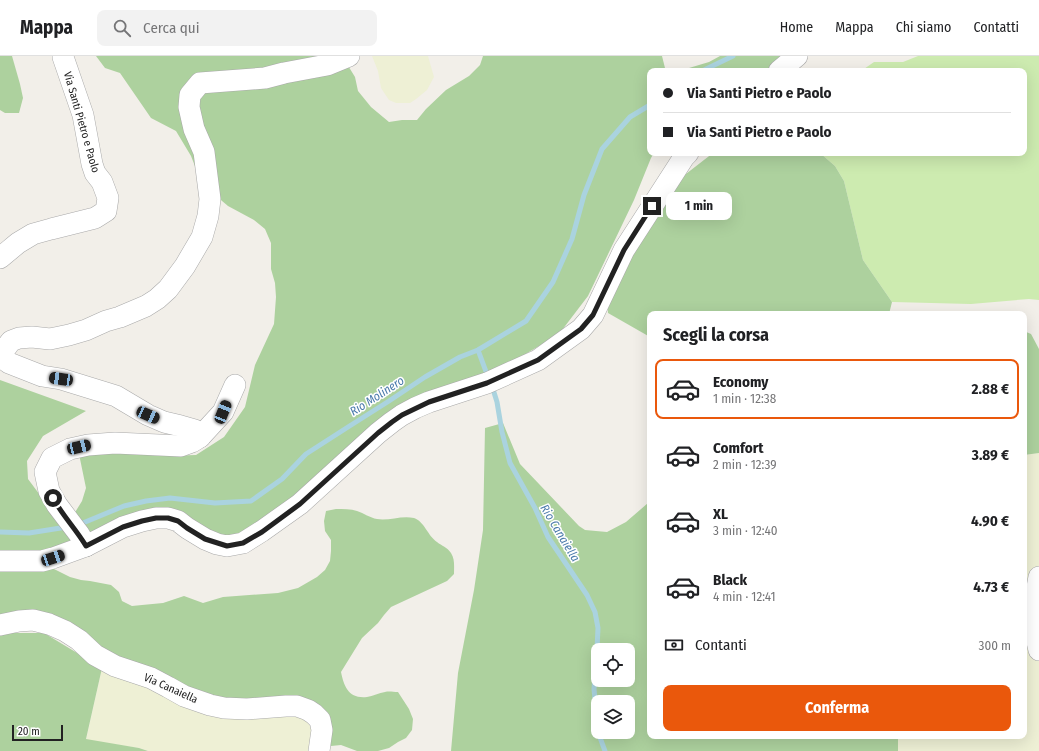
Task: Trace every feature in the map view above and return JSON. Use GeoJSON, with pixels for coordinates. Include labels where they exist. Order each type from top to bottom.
{"type":"FeatureCollection","features":[{"type":"Feature","properties":{"kind":"street"},"geometry":{"type":"LineString","coordinates":[[200,438],[195,430],[164,422],[148,415],[116,396],[61,379],[42,376],[9,364],[1,357],[11,341],[19,338],[32,337],[50,339],[69,335],[86,330],[146,306],[168,289],[185,266],[202,237],[208,216],[210,199],[204,152],[194,129],[189,107],[190,95],[200,83],[265,78],[327,65],[349,56]]}},
{"type":"Feature","properties":{"kind":"street"},"geometry":{"type":"LineString","coordinates":[[783,68],[797,56]]}},
{"type":"Feature","properties":{"kind":"street","name":"Via Santi Pietro e Paolo"},"geometry":{"type":"LineString","coordinates":[[0,258],[18,243],[33,234],[95,218],[106,211],[108,198],[102,182],[95,173],[82,115],[63,57]]}},
{"type":"Feature","properties":{"kind":"street"},"geometry":{"type":"LineString","coordinates":[[0,561],[42,561],[63,555],[78,534],[123,527],[156,518],[168,518],[178,521],[205,539],[227,546],[243,543],[262,532],[300,504],[378,433],[402,415],[429,402],[484,384],[538,360],[581,329],[593,315],[624,250],[686,156]]}},
{"type":"Feature","properties":{"kind":"street"},"geometry":{"type":"LineString","coordinates":[[78,534],[49,491],[45,472],[52,458],[70,449],[88,445],[115,443],[181,446],[192,442],[200,438],[223,412],[235,385]]}},
{"type":"Feature","properties":{"kind":"street"},"geometry":{"type":"LineString","coordinates":[[1039,577],[1032,626],[1039,650]]}},
{"type":"Feature","properties":{"kind":"street","name":"Via Canaiella"},"geometry":{"type":"LineString","coordinates":[[0,625],[33,620],[49,624],[65,631],[79,640],[96,655],[115,666],[151,678],[184,696],[210,705],[224,708],[247,709],[297,706],[308,710],[320,720],[322,730],[319,751]]}},
{"type":"Feature","properties":{"kind":"green space"},"geometry":{"type":"Polygon","coordinates":[[[0,56],[12,56],[23,98],[19,113],[5,113],[0,110],[0,56]]]}},
{"type":"Feature","properties":{"kind":"green space"},"geometry":{"type":"Polygon","coordinates":[[[96,56],[345,56],[347,64],[355,77],[358,91],[371,107],[389,122],[417,120],[446,90],[469,76],[480,65],[483,56],[662,56],[665,68],[647,68],[647,156],[652,156],[634,200],[588,296],[559,334],[507,365],[430,392],[266,519],[240,533],[220,537],[180,514],[92,534],[74,514],[82,501],[86,488],[79,454],[99,451],[165,456],[196,455],[224,437],[245,407],[255,365],[274,324],[276,297],[275,283],[271,269],[271,243],[265,229],[254,220],[228,206],[202,184],[191,156],[176,131],[151,118],[120,73],[105,68],[96,56]]]}},
{"type":"Feature","properties":{"kind":"green space"},"geometry":{"type":"Polygon","coordinates":[[[372,56],[428,56],[434,77],[427,90],[416,99],[410,103],[396,103],[389,100],[381,88],[378,71],[372,56]]]}},
{"type":"Feature","properties":{"kind":"green space"},"geometry":{"type":"Polygon","coordinates":[[[720,56],[784,56],[770,68],[689,68],[709,62],[720,56]]]}},
{"type":"Feature","properties":{"kind":"green space"},"geometry":{"type":"Polygon","coordinates":[[[918,56],[1039,56],[1039,300],[1029,299],[971,304],[892,302],[863,260],[844,181],[835,166],[823,156],[1027,156],[1027,68],[865,68],[874,62],[903,62],[918,56]]]}},
{"type":"Feature","properties":{"kind":"green space"},"geometry":{"type":"Polygon","coordinates":[[[709,156],[823,156],[835,166],[844,181],[863,260],[892,302],[890,311],[647,311],[647,335],[608,313],[607,299],[647,224],[682,177],[709,156]]]}},
{"type":"Feature","properties":{"kind":"green space"},"geometry":{"type":"Polygon","coordinates":[[[1027,332],[1031,334],[1039,349],[1039,453],[1027,455],[1027,332]]]}},
{"type":"Feature","properties":{"kind":"green space"},"geometry":{"type":"Polygon","coordinates":[[[0,380],[86,411],[43,436],[27,461],[28,479],[75,542],[38,552],[0,556],[0,380]]]}},
{"type":"Feature","properties":{"kind":"green space"},"geometry":{"type":"Polygon","coordinates":[[[503,423],[520,464],[579,526],[585,530],[607,532],[626,522],[647,504],[647,739],[898,739],[898,751],[451,751],[458,673],[474,590],[483,530],[485,428],[503,423]]]}},
{"type":"Feature","properties":{"kind":"green space"},"geometry":{"type":"Polygon","coordinates":[[[1039,453],[1039,751],[898,751],[898,739],[1027,739],[1027,455],[1039,453]]]}},
{"type":"Feature","properties":{"kind":"green space"},"geometry":{"type":"Polygon","coordinates":[[[336,509],[355,510],[377,519],[405,517],[414,518],[421,522],[434,539],[448,549],[453,558],[454,574],[447,581],[391,607],[378,623],[362,638],[341,672],[348,691],[352,694],[367,697],[387,692],[398,692],[409,709],[413,719],[412,730],[406,738],[389,748],[378,751],[357,751],[341,745],[331,746],[327,721],[229,705],[124,663],[82,635],[0,621],[0,568],[52,568],[70,577],[111,585],[119,592],[122,601],[132,606],[163,603],[184,596],[203,603],[223,597],[278,593],[298,588],[317,577],[325,570],[330,561],[331,540],[325,531],[324,521],[326,511],[336,509]]]}},
{"type":"Feature","properties":{"kind":"green space"},"geometry":{"type":"Polygon","coordinates":[[[0,633],[44,633],[102,668],[86,739],[139,748],[148,751],[0,751],[0,633]]]}},
{"type":"Feature","properties":{"kind":"green space"},"geometry":{"type":"Polygon","coordinates":[[[102,668],[306,718],[314,729],[312,751],[148,751],[139,748],[86,740],[102,668]]]}},
{"type":"Feature","properties":{"kind":"waterway","name":"Rio Molinero"},"geometry":{"type":"LineString","coordinates":[[708,68],[733,56]]}},
{"type":"Feature","properties":{"kind":"waterway","name":"Rio Molinero"},"geometry":{"type":"LineString","coordinates":[[78,525],[124,506],[146,501],[170,498],[215,503],[251,501],[282,479],[306,454],[425,377],[460,357],[478,350],[526,321],[553,282],[572,239],[584,195],[602,149],[630,117],[647,107]]}},
{"type":"Feature","properties":{"kind":"waterway","name":"Rio Canaiella"},"geometry":{"type":"LineString","coordinates":[[478,350],[488,377]]}},
{"type":"Feature","properties":{"kind":"waterway","name":"Rio Canaiella"},"geometry":{"type":"LineString","coordinates":[[492,386],[497,402],[502,432],[510,463],[535,508],[548,537],[587,595],[595,612],[598,628],[595,695]]}},
{"type":"Feature","properties":{"kind":"waterway","name":"Rio Molinero"},"geometry":{"type":"LineString","coordinates":[[0,532],[29,533],[67,527]]}},
{"type":"Feature","properties":{"kind":"waterway","name":"Rio Canaiella"},"geometry":{"type":"LineString","coordinates":[[601,739],[605,751]]}},
{"type":"Feature","properties":{"kind":"route"},"geometry":{"type":"LineString","coordinates":[[53,498],[86,546],[123,527],[156,518],[168,518],[178,521],[205,539],[217,544],[227,546],[243,543],[262,532],[300,504],[378,433],[402,415],[429,402],[487,383],[538,360],[581,329],[593,315],[624,250],[652,206]]}}]}
